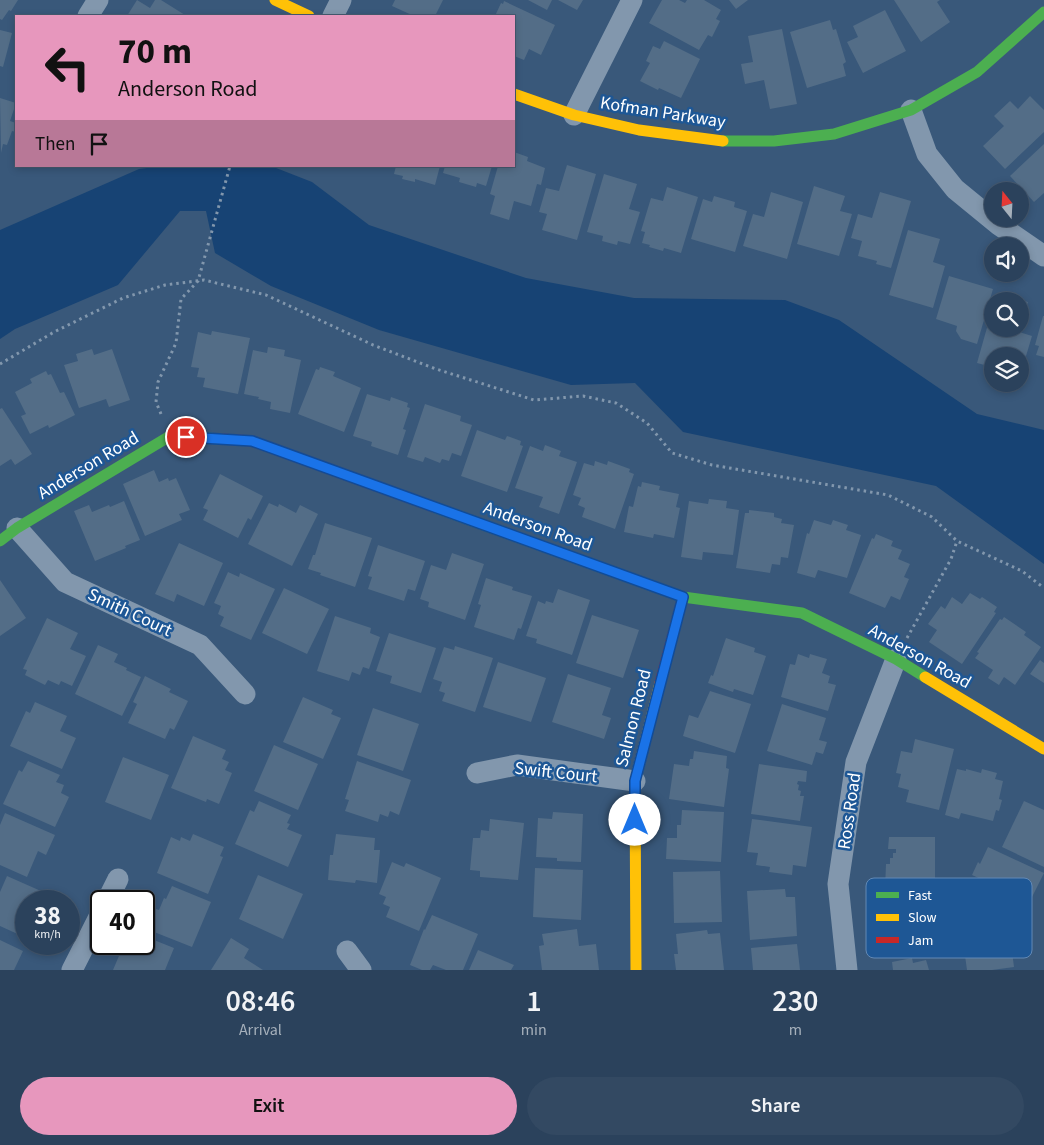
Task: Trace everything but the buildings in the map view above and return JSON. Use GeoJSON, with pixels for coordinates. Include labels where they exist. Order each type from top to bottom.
{"type":"FeatureCollection","features":[{"type":"Feature","properties":{"kind":"street"},"geometry":{"type":"LineString","coordinates":[[89,15],[98,0]]}},
{"type":"Feature","properties":{"kind":"street"},"geometry":{"type":"LineString","coordinates":[[275,0],[307,15]]}},
{"type":"Feature","properties":{"kind":"street"},"geometry":{"type":"LineString","coordinates":[[333,15],[340,0]]}},
{"type":"Feature","properties":{"kind":"street"},"geometry":{"type":"LineString","coordinates":[[574,115],[632,0]]}},
{"type":"Feature","properties":{"kind":"street","name":"Kofman Parkway"},"geometry":{"type":"LineString","coordinates":[[515,94],[574,115],[639,130],[714,141],[774,141],[834,134],[911,110],[977,72],[1044,12]]}},
{"type":"Feature","properties":{"kind":"street"},"geometry":{"type":"LineString","coordinates":[[911,110],[927,154],[955,189],[999,225],[1044,256]]}},
{"type":"Feature","properties":{"kind":"street","name":"Anderson Road"},"geometry":{"type":"LineString","coordinates":[[0,541],[17,528],[170,436],[252,441],[683,597],[802,613],[896,659],[1044,749]]}},
{"type":"Feature","properties":{"kind":"street","name":"Smith Court"},"geometry":{"type":"LineString","coordinates":[[17,528],[64,582],[200,645],[246,694]]}},
{"type":"Feature","properties":{"kind":"street","name":"Salmon Road"},"geometry":{"type":"LineString","coordinates":[[636,970],[635,781],[683,597]]}},
{"type":"Feature","properties":{"kind":"street","name":"Ross Road"},"geometry":{"type":"LineString","coordinates":[[847,970],[838,884],[856,762],[896,659]]}},
{"type":"Feature","properties":{"kind":"street","name":"Swift Court"},"geometry":{"type":"LineString","coordinates":[[477,773],[516,765],[635,781]]}},
{"type":"Feature","properties":{"kind":"street"},"geometry":{"type":"LineString","coordinates":[[112,890],[118,879]]}},
{"type":"Feature","properties":{"kind":"street"},"geometry":{"type":"LineString","coordinates":[[72,970],[90,935]]}},
{"type":"Feature","properties":{"kind":"street"},"geometry":{"type":"LineString","coordinates":[[347,951],[361,970]]}},
{"type":"Feature","properties":{"kind":"path"},"geometry":{"type":"LineString","coordinates":[[170,436],[156,402],[158,382],[176,343],[181,298],[198,281],[230,167]]}},
{"type":"Feature","properties":{"kind":"path"},"geometry":{"type":"LineString","coordinates":[[0,364],[54,332],[123,298],[164,285],[204,280],[266,295],[373,345],[436,369],[534,400],[583,396],[616,403],[647,423],[672,453],[712,465],[888,495],[932,517],[957,542],[1022,571],[1044,588]]}},
{"type":"Feature","properties":{"kind":"path"},"geometry":{"type":"LineString","coordinates":[[896,659],[951,559],[957,542]]}},
{"type":"Feature","properties":{"kind":"water"},"geometry":{"type":"Polygon","coordinates":[[[155,167],[274,167],[312,182],[369,225],[526,278],[634,298],[785,300],[839,320],[977,414],[1044,430],[1044,564],[936,486],[683,432],[635,383],[571,385],[379,330],[271,286],[215,253],[206,211],[180,211],[118,285],[15,329],[0,339],[0,230],[139,169],[155,167]]]}},
{"type":"Feature","properties":{"kind":"traffic: fast"},"geometry":{"type":"LineString","coordinates":[[723,141],[774,141],[834,134],[911,110],[977,72],[1044,12]]}},
{"type":"Feature","properties":{"kind":"traffic: fast"},"geometry":{"type":"LineString","coordinates":[[0,541],[17,528],[170,436],[222,439]]}},
{"type":"Feature","properties":{"kind":"traffic: fast"},"geometry":{"type":"LineString","coordinates":[[434,507],[683,597],[802,613],[896,659],[925,677]]}},
{"type":"Feature","properties":{"kind":"traffic: slow"},"geometry":{"type":"LineString","coordinates":[[275,0],[307,15]]}},
{"type":"Feature","properties":{"kind":"traffic: slow"},"geometry":{"type":"LineString","coordinates":[[515,94],[574,115],[639,130],[723,141]]}},
{"type":"Feature","properties":{"kind":"traffic: slow"},"geometry":{"type":"LineString","coordinates":[[925,677],[1044,749]]}},
{"type":"Feature","properties":{"kind":"traffic: slow"},"geometry":{"type":"LineString","coordinates":[[636,970],[635,781],[660,683]]}},
{"type":"Feature","properties":{"kind":"traffic: jam"},"geometry":{"type":"LineString","coordinates":[[222,439],[252,441],[434,507]]}},
{"type":"Feature","properties":{"kind":"traffic: jam"},"geometry":{"type":"LineString","coordinates":[[660,683],[683,597]]}},
{"type":"Feature","properties":{"kind":"route"},"geometry":{"type":"LineString","coordinates":[[186,437],[252,441],[683,597],[635,781],[635,820]]}}]}
